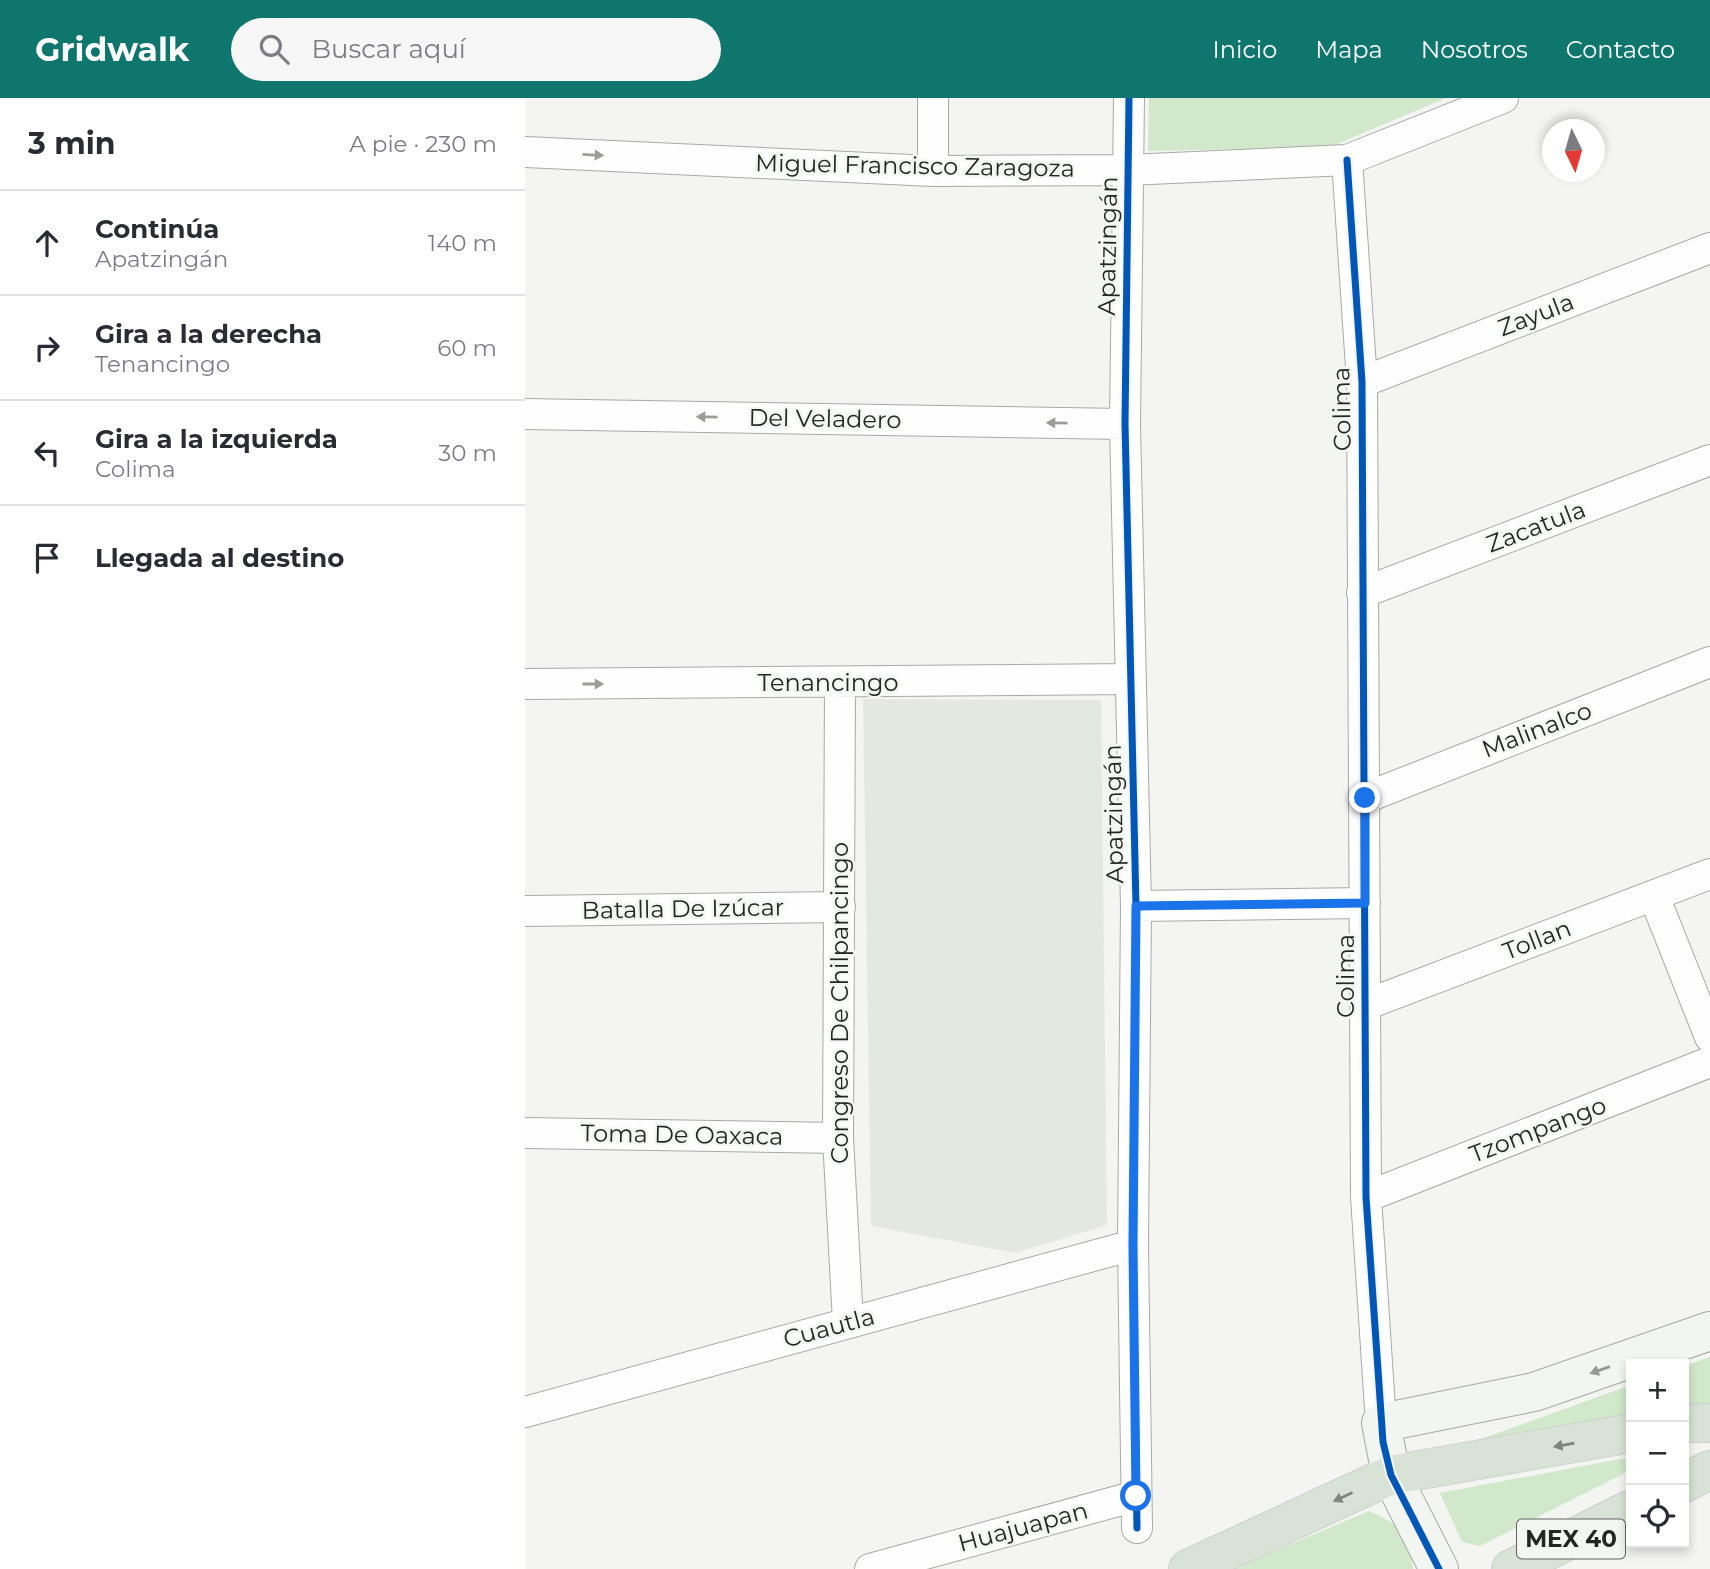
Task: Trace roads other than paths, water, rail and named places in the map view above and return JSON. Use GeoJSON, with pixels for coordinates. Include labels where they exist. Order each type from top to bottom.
{"type":"FeatureCollection","features":[{"type":"Feature","properties":{"kind":"highway"},"geometry":{"type":"LineString","coordinates":[[1689,1423],[1710,1423]]}},
{"type":"Feature","properties":{"kind":"highway"},"geometry":{"type":"LineString","coordinates":[[1188,1569],[1391,1475],[1626,1434]]}},
{"type":"Feature","properties":{"kind":"highway"},"geometry":{"type":"LineString","coordinates":[[1689,1480],[1710,1470]]}},
{"type":"Feature","properties":{"kind":"highway","name":"MEX 40"},"geometry":{"type":"LineString","coordinates":[[1511,1569],[1626,1512]]}},
{"type":"Feature","properties":{"kind":"street"},"geometry":{"type":"LineString","coordinates":[[933,98],[933,171]]}},
{"type":"Feature","properties":{"kind":"street","name":"Apatzingán"},"geometry":{"type":"LineString","coordinates":[[1129,98],[1125,424],[1136,906],[1133,1245],[1137,1528]]}},
{"type":"Feature","properties":{"kind":"street","name":"Miguel Francisco Zaragoza"},"geometry":{"type":"LineString","coordinates":[[525,152],[933,171],[1128,170],[1347,160],[1503,98]]}},
{"type":"Feature","properties":{"kind":"street","name":"Colima"},"geometry":{"type":"LineString","coordinates":[[1347,160],[1362,382],[1366,1197],[1381,1423],[1391,1475],[1439,1569]]}},
{"type":"Feature","properties":{"kind":"street","name":"Zayula"},"geometry":{"type":"LineString","coordinates":[[1362,382],[1710,248]]}},
{"type":"Feature","properties":{"kind":"street","name":"Del Veladero"},"geometry":{"type":"LineString","coordinates":[[525,414],[1125,424]]}},
{"type":"Feature","properties":{"kind":"street","name":"Zacatula"},"geometry":{"type":"LineString","coordinates":[[1362,593],[1710,460]]}},
{"type":"Feature","properties":{"kind":"street","name":"Malinalco"},"geometry":{"type":"LineString","coordinates":[[1365,798],[1710,662]]}},
{"type":"Feature","properties":{"kind":"street","name":"Tenancingo"},"geometry":{"type":"LineString","coordinates":[[525,684],[840,684],[1131,679]]}},
{"type":"Feature","properties":{"kind":"street","name":"Congreso De Chilpancingo"},"geometry":{"type":"LineString","coordinates":[[840,684],[838,1138],[848,1322]]}},
{"type":"Feature","properties":{"kind":"street","name":"Tollan"},"geometry":{"type":"LineString","coordinates":[[1365,1005],[1710,874]]}},
{"type":"Feature","properties":{"kind":"street"},"geometry":{"type":"LineString","coordinates":[[1654,896],[1710,1037]]}},
{"type":"Feature","properties":{"kind":"street"},"geometry":{"type":"LineString","coordinates":[[1136,906],[1365,903]]}},
{"type":"Feature","properties":{"kind":"street","name":"Batalla De Izúcar"},"geometry":{"type":"LineString","coordinates":[[525,911],[840,907]]}},
{"type":"Feature","properties":{"kind":"street","name":"Tzompango"},"geometry":{"type":"LineString","coordinates":[[1366,1197],[1710,1062]]}},
{"type":"Feature","properties":{"kind":"street","name":"Toma De Oaxaca"},"geometry":{"type":"LineString","coordinates":[[525,1133],[838,1138]]}},
{"type":"Feature","properties":{"kind":"street","name":"Cuautla"},"geometry":{"type":"LineString","coordinates":[[525,1412],[1133,1245]]}},
{"type":"Feature","properties":{"kind":"street"},"geometry":{"type":"LineString","coordinates":[[1381,1423],[1534,1392],[1710,1331]]}},
{"type":"Feature","properties":{"kind":"street","name":"Huajuapan"},"geometry":{"type":"LineString","coordinates":[[870,1569],[1136,1496]]}}]}
